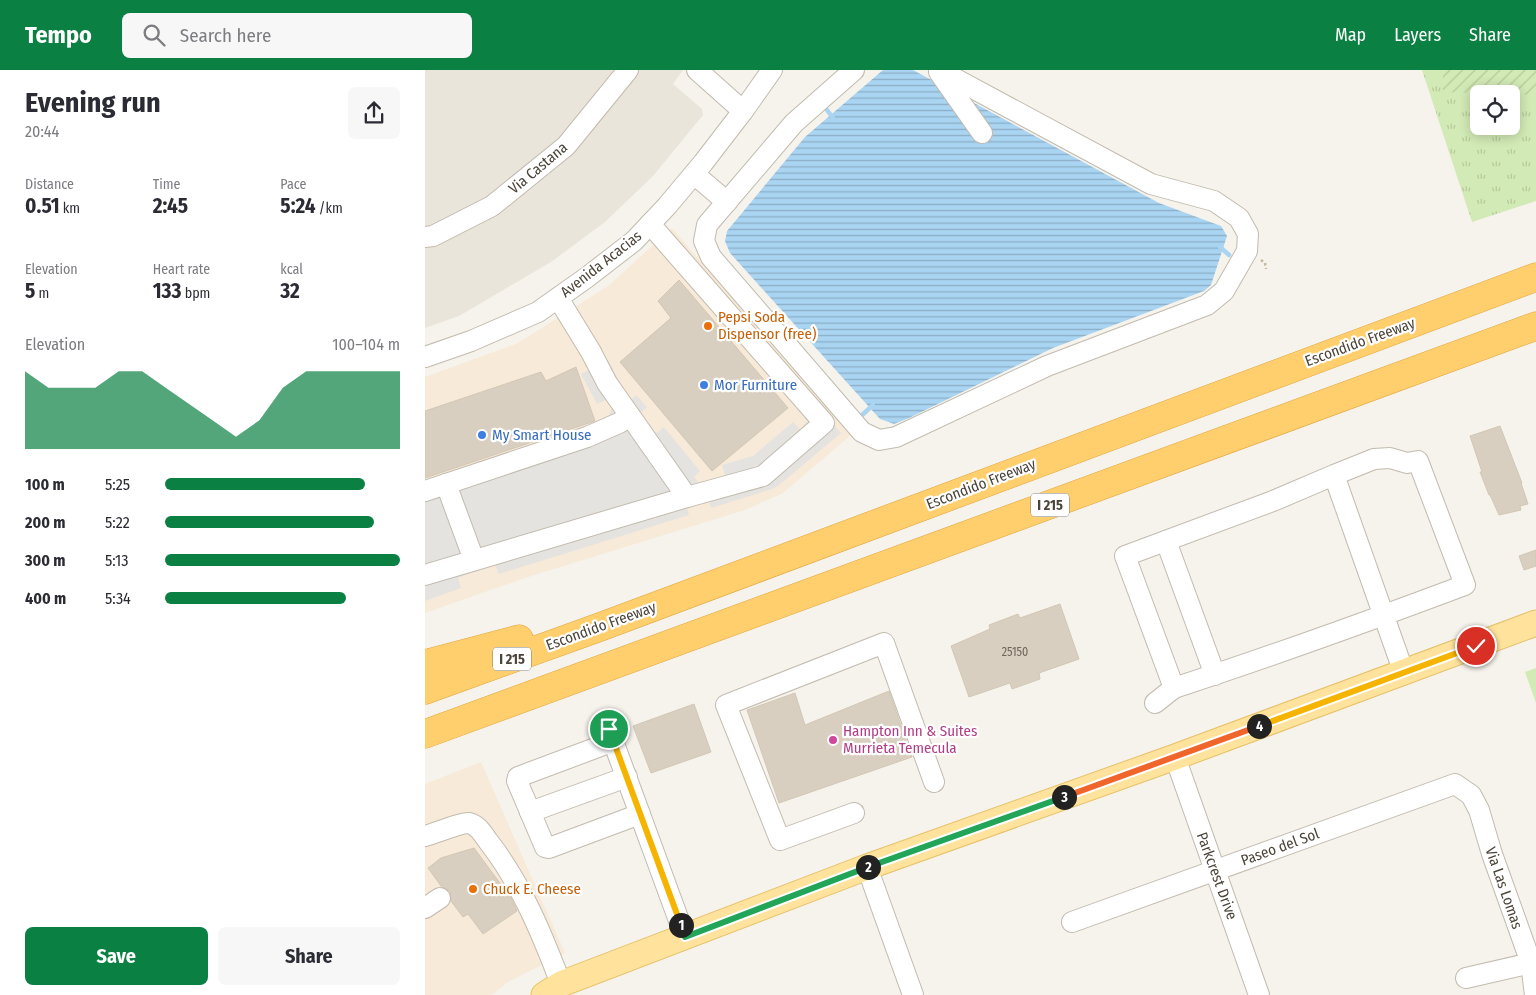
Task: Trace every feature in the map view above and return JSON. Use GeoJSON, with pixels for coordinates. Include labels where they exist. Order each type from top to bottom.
{"type":"FeatureCollection","features":[{"type":"Feature","properties":{"kind":"highway","name":"Escondido Freeway"},"geometry":{"type":"LineString","coordinates":[[425,690],[600,627],[1536,277]]}},
{"type":"Feature","properties":{"kind":"highway","name":"I 215"},"geometry":{"type":"LineString","coordinates":[[425,734],[563,685],[1536,326]]}},
{"type":"Feature","properties":{"kind":"highway"},"geometry":{"type":"LineString","coordinates":[[425,664],[524,638],[600,627]]}},
{"type":"Feature","properties":{"kind":"highway"},"geometry":{"type":"LineString","coordinates":[[425,749],[563,685]]}},
{"type":"Feature","properties":{"kind":"main road"},"geometry":{"type":"LineString","coordinates":[[553,990],[867,867],[1175,757],[1536,623]]}},
{"type":"Feature","properties":{"kind":"street","name":"Via Castana"},"geometry":{"type":"LineString","coordinates":[[425,237],[433,236],[492,206],[566,146],[628,70]]}},
{"type":"Feature","properties":{"kind":"street"},"geometry":{"type":"LineString","coordinates":[[697,70],[743,111]]}},
{"type":"Feature","properties":{"kind":"street","name":"Avenida Acacias"},"geometry":{"type":"LineString","coordinates":[[425,357],[471,341],[538,312],[634,241],[694,174],[772,70]]}},
{"type":"Feature","properties":{"kind":"street"},"geometry":{"type":"LineString","coordinates":[[854,70],[794,123],[707,225],[704,241],[711,257],[862,432],[879,440],[896,437],[1047,366],[1207,305],[1225,291],[1247,251],[1248,234],[1239,218],[1214,201],[1151,184],[939,70]]}},
{"type":"Feature","properties":{"kind":"street"},"geometry":{"type":"LineString","coordinates":[[939,70],[982,133]]}},
{"type":"Feature","properties":{"kind":"street"},"geometry":{"type":"LineString","coordinates":[[694,174],[727,202]]}},
{"type":"Feature","properties":{"kind":"street"},"geometry":{"type":"LineString","coordinates":[[425,575],[687,496],[763,476],[824,423],[650,224]]}},
{"type":"Feature","properties":{"kind":"street"},"geometry":{"type":"LineString","coordinates":[[558,298],[591,352],[607,384],[687,496]]}},
{"type":"Feature","properties":{"kind":"street"},"geometry":{"type":"LineString","coordinates":[[425,491],[587,437],[630,416]]}},
{"type":"Feature","properties":{"kind":"street"},"geometry":{"type":"LineString","coordinates":[[1155,703],[1174,688],[1384,615],[1465,584],[1418,460],[1407,463],[1391,458],[1374,459],[1273,501],[1125,556],[1174,688]]}},
{"type":"Feature","properties":{"kind":"street"},"geometry":{"type":"LineString","coordinates":[[1334,475],[1404,673]]}},
{"type":"Feature","properties":{"kind":"street"},"geometry":{"type":"LineString","coordinates":[[445,484],[474,560]]}},
{"type":"Feature","properties":{"kind":"street"},"geometry":{"type":"LineString","coordinates":[[1165,541],[1215,675]]}},
{"type":"Feature","properties":{"kind":"street"},"geometry":{"type":"LineString","coordinates":[[854,813],[779,840],[726,705],[885,643],[934,782]]}},
{"type":"Feature","properties":{"kind":"street"},"geometry":{"type":"LineString","coordinates":[[640,814],[549,848],[545,847],[517,781],[518,776],[611,735],[627,777],[685,937]]}},
{"type":"Feature","properties":{"kind":"street","name":"Parkcrest Drive"},"geometry":{"type":"LineString","coordinates":[[1175,757],[1259,995]]}},
{"type":"Feature","properties":{"kind":"street"},"geometry":{"type":"LineString","coordinates":[[530,812],[627,777]]}},
{"type":"Feature","properties":{"kind":"street","name":"Paseo del Sol"},"geometry":{"type":"LineString","coordinates":[[1072,922],[1455,784],[1471,795],[1479,810]]}},
{"type":"Feature","properties":{"kind":"street","name":"Via Las Lomas"},"geometry":{"type":"LineString","coordinates":[[1479,810],[1492,854],[1531,963],[1535,995]]}},
{"type":"Feature","properties":{"kind":"street"},"geometry":{"type":"LineString","coordinates":[[425,836],[467,822],[476,826],[502,859],[544,940],[553,990]]}},
{"type":"Feature","properties":{"kind":"street"},"geometry":{"type":"LineString","coordinates":[[867,867],[913,995]]}},
{"type":"Feature","properties":{"kind":"street"},"geometry":{"type":"LineString","coordinates":[[1466,978],[1531,963]]}},
{"type":"Feature","properties":{"kind":"shaded area"},"geometry":{"type":"Polygon","coordinates":[[[425,70],[683,70],[673,84],[702,109],[703,115],[653,176],[605,222],[551,262],[459,316],[425,328],[425,70]]]}},
{"type":"Feature","properties":{"kind":"shaded area"},"geometry":{"type":"Polygon","coordinates":[[[672,228],[851,435],[783,493],[745,510],[528,577],[425,613],[425,377],[518,343],[608,286],[672,228]]]}},
{"type":"Feature","properties":{"kind":"shaded area"},"geometry":{"type":"Polygon","coordinates":[[[608,360],[628,398],[632,399],[636,395],[647,407],[639,414],[653,433],[658,432],[664,427],[700,471],[694,477],[699,483],[725,475],[722,465],[753,456],[793,422],[801,430],[806,422],[833,424],[841,433],[772,489],[711,508],[708,499],[686,505],[689,515],[499,574],[495,565],[458,578],[461,588],[425,601],[425,482],[607,420],[611,405],[606,400],[597,404],[581,374],[608,360]]]}},
{"type":"Feature","properties":{"kind":"shaded area"},"geometry":{"type":"Polygon","coordinates":[[[481,762],[565,953],[508,982],[492,995],[425,995],[425,784],[481,762]]]}},
{"type":"Feature","properties":{"kind":"green space"},"geometry":{"type":"Polygon","coordinates":[[[1422,70],[1536,70],[1536,201],[1472,222],[1422,70]]]}},
{"type":"Feature","properties":{"kind":"green space"},"geometry":{"type":"Polygon","coordinates":[[[1443,70],[1536,70],[1536,95],[1520,94],[1520,85],[1470,85],[1470,93],[1443,92],[1443,70]]]}},
{"type":"Feature","properties":{"kind":"green space"},"geometry":{"type":"Polygon","coordinates":[[[1536,668],[1536,703],[1525,672],[1536,668]]]}},
{"type":"Feature","properties":{"kind":"water"},"geometry":{"type":"Polygon","coordinates":[[[883,70],[913,70],[1159,203],[1221,226],[1227,236],[1211,285],[1204,291],[1053,348],[909,418],[894,424],[880,419],[730,253],[725,241],[727,231],[805,137],[883,70]]]}},
{"type":"Feature","properties":{"kind":"building","name":"Mor Furniture"},"geometry":{"type":"Polygon","coordinates":[[[679,280],[788,408],[712,471],[620,362],[671,318],[658,301],[679,280]]]}},
{"type":"Feature","properties":{"kind":"building"},"geometry":{"type":"Polygon","coordinates":[[[576,367],[595,421],[425,478],[425,411],[541,372],[546,381],[576,367]]]}},
{"type":"Feature","properties":{"kind":"building"},"geometry":{"type":"Polygon","coordinates":[[[1500,426],[1528,504],[1520,506],[1521,510],[1499,515],[1480,472],[1482,472],[1470,436],[1500,426]]]}},
{"type":"Feature","properties":{"kind":"building"},"geometry":{"type":"Polygon","coordinates":[[[1536,550],[1536,566],[1524,570],[1519,556],[1536,550]]]}},
{"type":"Feature","properties":{"kind":"building"},"geometry":{"type":"Polygon","coordinates":[[[1060,604],[1079,659],[1039,673],[1040,679],[1012,689],[1010,683],[969,697],[951,646],[990,629],[989,625],[1018,614],[1020,618],[1060,604]]]}},
{"type":"Feature","properties":{"kind":"building","name":"Hampton Inn & Suites Murrieta Temecula"},"geometry":{"type":"Polygon","coordinates":[[[889,691],[912,757],[779,803],[747,710],[795,693],[805,725],[889,691]]]}},
{"type":"Feature","properties":{"kind":"building"},"geometry":{"type":"Polygon","coordinates":[[[694,704],[711,752],[651,773],[633,726],[694,704]]]}},
{"type":"Feature","properties":{"kind":"building","name":"Chuck E. Cheese"},"geometry":{"type":"Polygon","coordinates":[[[474,848],[511,898],[517,911],[483,934],[468,914],[463,917],[451,901],[450,891],[441,886],[428,868],[441,858],[474,848]]]}},
{"type":"Feature","properties":{"kind":"waterway"},"geometry":{"type":"LineString","coordinates":[[827,110],[833,118]]}},
{"type":"Feature","properties":{"kind":"waterway"},"geometry":{"type":"LineString","coordinates":[[1220,247],[1229,255]]}},
{"type":"Feature","properties":{"kind":"waterway"},"geometry":{"type":"LineString","coordinates":[[861,416],[873,405]]}},
{"type":"Feature","properties":{"kind":"place","name":"Pepsi Soda Dispensor (free)"},"geometry":{"type":"Point","coordinates":[708,326]}},
{"type":"Feature","properties":{"kind":"place","name":"Mor Furniture"},"geometry":{"type":"Point","coordinates":[704,385]}},
{"type":"Feature","properties":{"kind":"place","name":"My Smart House"},"geometry":{"type":"Point","coordinates":[482,435]}},
{"type":"Feature","properties":{"kind":"place","name":"Hampton Inn & Suites Murrieta Temecula"},"geometry":{"type":"Point","coordinates":[833,740]}},
{"type":"Feature","properties":{"kind":"place","name":"Chuck E. Cheese"},"geometry":{"type":"Point","coordinates":[473,889]}},
{"type":"Feature","properties":{"kind":"route"},"geometry":{"type":"LineString","coordinates":[[609,729],[685,937],[867,867],[1020,814],[1476,646]]}}]}
